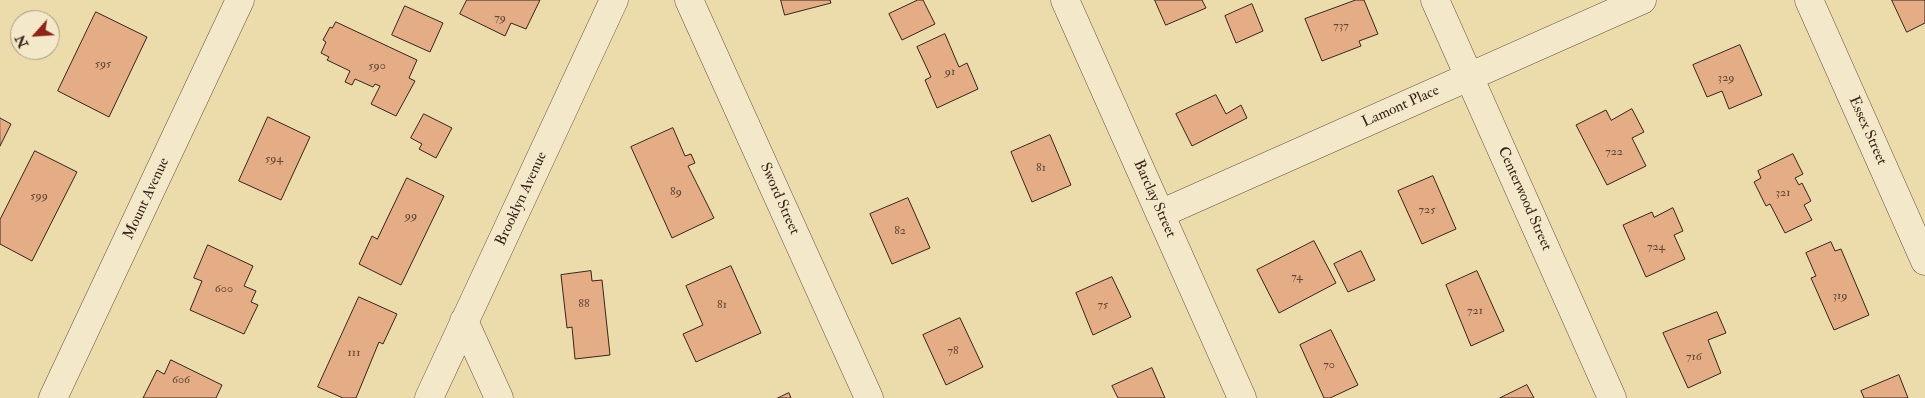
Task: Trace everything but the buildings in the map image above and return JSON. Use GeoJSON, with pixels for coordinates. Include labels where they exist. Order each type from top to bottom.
{"type":"FeatureCollection","features":[{"type":"Feature","properties":{"kind":"street","name":"Mount Avenue"},"geometry":{"type":"LineString","coordinates":[[53,398],[240,0]]}},
{"type":"Feature","properties":{"kind":"street","name":"Brooklyn Avenue"},"geometry":{"type":"LineString","coordinates":[[429,398],[614,0]]}},
{"type":"Feature","properties":{"kind":"street","name":"Sword Street"},"geometry":{"type":"LineString","coordinates":[[689,0],[869,398]]}},
{"type":"Feature","properties":{"kind":"street","name":"Barclay Street"},"geometry":{"type":"LineString","coordinates":[[1065,0],[1242,398]]}},
{"type":"Feature","properties":{"kind":"street","name":"Centerwood Street"},"geometry":{"type":"LineString","coordinates":[[1435,0],[1612,398]]}},
{"type":"Feature","properties":{"kind":"street","name":"Lamont Place"},"geometry":{"type":"LineString","coordinates":[[1160,214],[1642,0]]}},
{"type":"Feature","properties":{"kind":"street","name":"Essex Street"},"geometry":{"type":"LineString","coordinates":[[1809,0],[1925,261]]}},
{"type":"Feature","properties":{"kind":"street"},"geometry":{"type":"LineString","coordinates":[[464,321],[499,398]]}}]}
